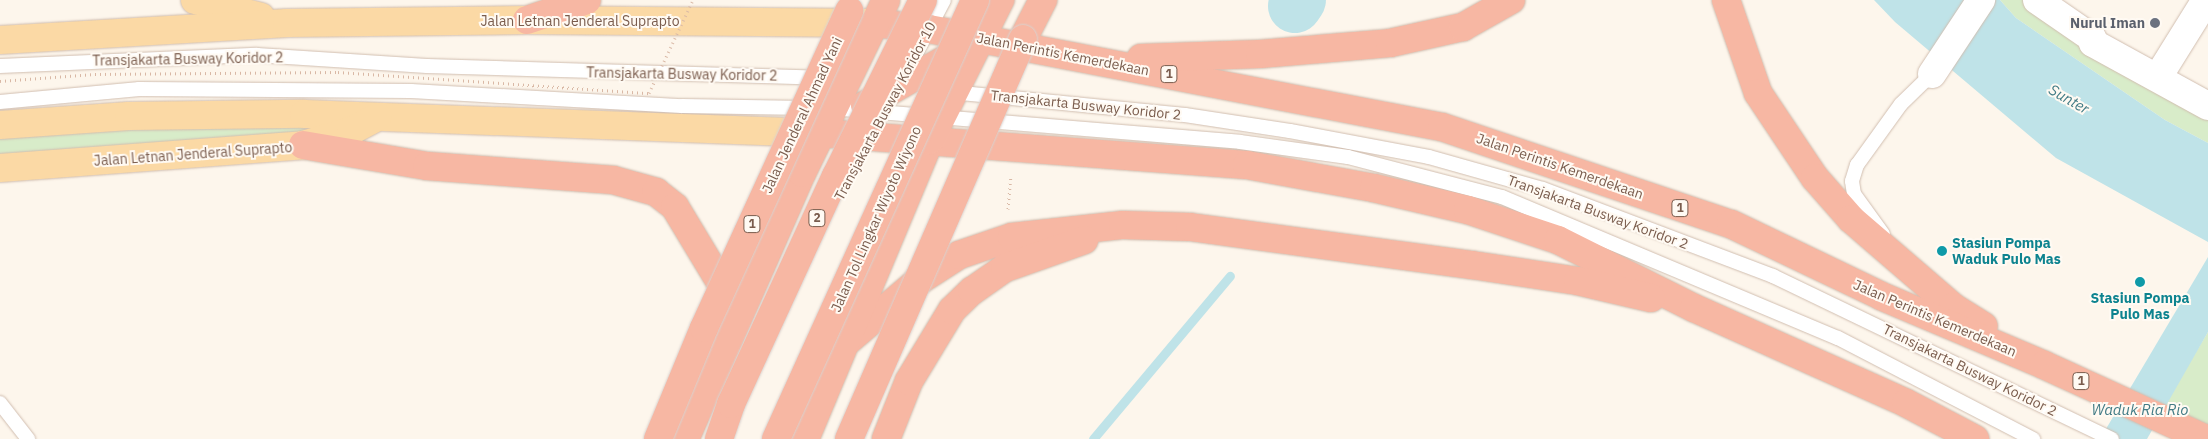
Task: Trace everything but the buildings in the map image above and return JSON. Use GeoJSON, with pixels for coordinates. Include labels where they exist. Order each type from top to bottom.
{"type":"FeatureCollection","features":[{"type":"Feature","properties":{"kind":"highway"},"geometry":{"type":"LineString","coordinates":[[528,20],[587,0]]}},
{"type":"Feature","properties":{"kind":"highway","name":"2"},"geometry":{"type":"LineString","coordinates":[[719,439],[732,404],[836,176],[923,0]]}},
{"type":"Feature","properties":{"kind":"highway","name":"Jalan Tol Lingkar Wiyoto Wiyono"},"geometry":{"type":"LineString","coordinates":[[776,439],[975,0]]}},
{"type":"Feature","properties":{"kind":"highway"},"geometry":{"type":"LineString","coordinates":[[805,439],[844,344],[923,128],[963,44],[1000,0]]}},
{"type":"Feature","properties":{"kind":"highway"},"geometry":{"type":"LineString","coordinates":[[849,439],[1023,38],[1043,0]]}},
{"type":"Feature","properties":{"kind":"highway"},"geometry":{"type":"LineString","coordinates":[[1092,60],[1260,54],[1390,43],[1454,29],[1511,0]]}},
{"type":"Feature","properties":{"kind":"highway"},"geometry":{"type":"LineString","coordinates":[[1726,0],[1758,93],[1795,150],[1847,215],[1953,307],[2044,364]]}},
{"type":"Feature","properties":{"kind":"highway","name":"Jalan Jenderal Ahmad Yani"},"geometry":{"type":"LineString","coordinates":[[658,439],[704,328],[852,5]]}},
{"type":"Feature","properties":{"kind":"highway"},"geometry":{"type":"LineString","coordinates":[[880,12],[900,84],[923,128]]}},
{"type":"Feature","properties":{"kind":"highway","name":"Jalan Perintis Kemerdekaan"},"geometry":{"type":"LineString","coordinates":[[880,12],[929,29],[963,44],[1092,60],[1442,127],[1731,224],[1881,296],[2044,364],[2206,439]]}},
{"type":"Feature","properties":{"kind":"highway","name":"Jalan Jenderal Ahmad Yani"},"geometry":{"type":"LineString","coordinates":[[685,439],[739,313],[821,133],[845,109],[847,79],[880,12]]}},
{"type":"Feature","properties":{"kind":"highway"},"geometry":{"type":"LineString","coordinates":[[845,109],[900,84],[963,44]]}},
{"type":"Feature","properties":{"kind":"highway"},"geometry":{"type":"LineString","coordinates":[[821,133],[878,124],[923,128],[1015,148],[1244,154],[1289,161],[1468,210],[1558,240],[1694,308],[1906,403],[1975,439]]}},
{"type":"Feature","properties":{"kind":"highway"},"geometry":{"type":"LineString","coordinates":[[303,145],[427,166],[613,180],[656,192],[676,207],[739,313]]}},
{"type":"Feature","properties":{"kind":"highway"},"geometry":{"type":"LineString","coordinates":[[844,344],[917,282],[959,255],[1012,237],[1123,225],[1190,228],[1327,245],[1578,281],[1694,308]]}},
{"type":"Feature","properties":{"kind":"highway"},"geometry":{"type":"LineString","coordinates":[[886,439],[909,381],[934,336],[952,310],[972,291],[1005,268],[1123,225]]}},
{"type":"Feature","properties":{"kind":"main road","name":"Jalan Letnan Jenderal Suprapto"},"geometry":{"type":"LineString","coordinates":[[195,0],[287,23]]}},
{"type":"Feature","properties":{"kind":"main road","name":"Jalan Letnan Jenderal Suprapto"},"geometry":{"type":"LineString","coordinates":[[0,40],[287,23],[880,12]]}},
{"type":"Feature","properties":{"kind":"main road","name":"Jalan Letnan Jenderal Suprapto"},"geometry":{"type":"LineString","coordinates":[[0,168],[303,145],[351,131],[380,114]]}},
{"type":"Feature","properties":{"kind":"main road"},"geometry":{"type":"LineString","coordinates":[[0,125],[129,116],[380,114],[821,133]]}},
{"type":"Feature","properties":{"kind":"street"},"geometry":{"type":"LineString","coordinates":[[1935,69],[1981,0]]}},
{"type":"Feature","properties":{"kind":"street"},"geometry":{"type":"LineString","coordinates":[[2037,0],[2092,38],[2093,43],[2208,106]]}},
{"type":"Feature","properties":{"kind":"street"},"geometry":{"type":"LineString","coordinates":[[2158,77],[2206,0]]}},
{"type":"Feature","properties":{"kind":"lane","name":"Transjakarta Busway Koridor 10"},"geometry":{"type":"LineString","coordinates":[[723,439],[800,275],[944,0]]}},
{"type":"Feature","properties":{"kind":"lane"},"geometry":{"type":"LineString","coordinates":[[942,90],[983,0]]}},
{"type":"Feature","properties":{"kind":"lane","name":"Transjakarta Busway Koridor 2"},"geometry":{"type":"LineString","coordinates":[[0,66],[257,55],[467,67],[847,79],[1290,131],[1429,157],[1543,189],[1774,276],[2112,439]]}},
{"type":"Feature","properties":{"kind":"lane"},"geometry":{"type":"LineString","coordinates":[[1906,265],[1854,194],[1852,181],[1857,165],[1901,104],[1935,69]]}},
{"type":"Feature","properties":{"kind":"lane","name":"Transjakarta Busway Koridor 2"},"geometry":{"type":"LineString","coordinates":[[0,102],[138,89],[411,91],[682,106],[845,109],[878,124]]}},
{"type":"Feature","properties":{"kind":"lane"},"geometry":{"type":"LineString","coordinates":[[762,439],[923,128]]}},
{"type":"Feature","properties":{"kind":"lane","name":"Transjakarta Busway Koridor 2"},"geometry":{"type":"LineString","coordinates":[[923,128],[1244,154]]}},
{"type":"Feature","properties":{"kind":"lane","name":"Transjakarta Busway Koridor 2"},"geometry":{"type":"LineString","coordinates":[[1289,161],[1375,163],[1502,196],[1838,338],[2033,439]]}},
{"type":"Feature","properties":{"kind":"lane"},"geometry":{"type":"LineString","coordinates":[[0,403],[28,439]]}},
{"type":"Feature","properties":{"kind":"path"},"geometry":{"type":"LineString","coordinates":[[0,82],[95,74],[338,72],[649,93],[693,0]]}},
{"type":"Feature","properties":{"kind":"path"},"geometry":{"type":"LineString","coordinates":[[1012,237],[1008,207],[1015,148]]}},
{"type":"Feature","properties":{"kind":"green space"},"geometry":{"type":"Polygon","coordinates":[[[2000,0],[2037,0],[2208,106],[2208,143],[2165,120],[2016,18],[2000,0]]]}},
{"type":"Feature","properties":{"kind":"green space"},"geometry":{"type":"Polygon","coordinates":[[[304,114],[351,131],[0,168],[0,125],[304,114]]]}},
{"type":"Feature","properties":{"kind":"green space"},"geometry":{"type":"Polygon","coordinates":[[[2208,332],[2208,439],[2157,417],[2208,332]]]}},
{"type":"Feature","properties":{"kind":"water","name":"Sunter"},"geometry":{"type":"Polygon","coordinates":[[[1874,0],[2000,0],[2016,18],[2165,120],[2208,143],[2208,242],[2056,158],[1895,22],[1874,0]]]}},
{"type":"Feature","properties":{"kind":"water","name":"Waduk Ria Rio"},"geometry":{"type":"Polygon","coordinates":[[[2208,257],[2208,332],[2147,439],[2100,439],[2208,257]]]}},
{"type":"Feature","properties":{"kind":"waterway"},"geometry":{"type":"LineString","coordinates":[[1295,6],[1299,0]]}},
{"type":"Feature","properties":{"kind":"waterway"},"geometry":{"type":"LineString","coordinates":[[1093,439],[1230,276]]}},
{"type":"Feature","properties":{"kind":"place","name":"Nurul Iman"},"geometry":{"type":"Point","coordinates":[2155,23]}},
{"type":"Feature","properties":{"kind":"place","name":"Stasiun Pompa Waduk Pulo Mas"},"geometry":{"type":"Point","coordinates":[1942,251]}},
{"type":"Feature","properties":{"kind":"place","name":"Stasiun Pompa Pulo Mas"},"geometry":{"type":"Point","coordinates":[2140,282]}}]}
